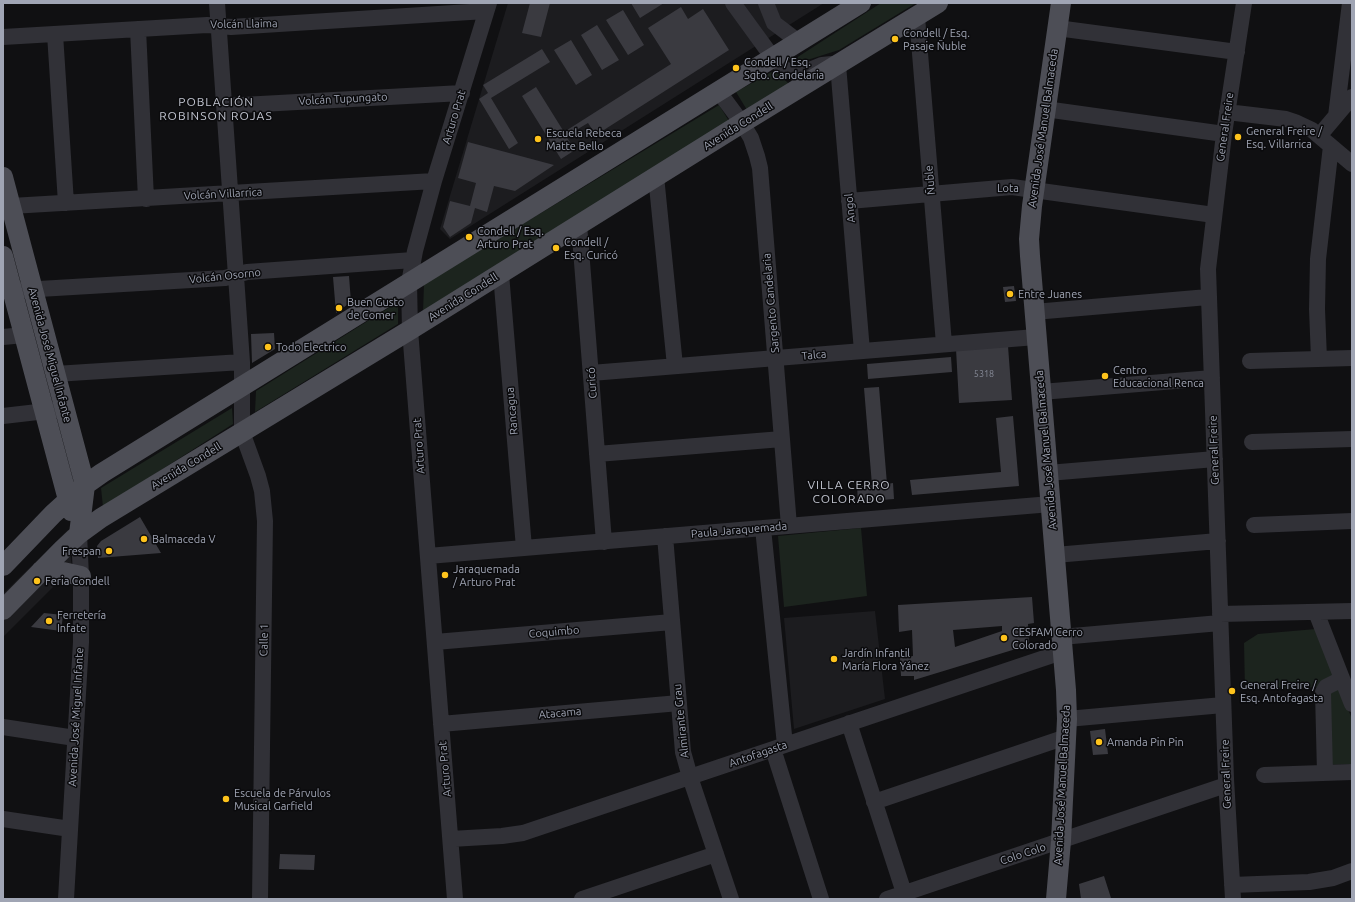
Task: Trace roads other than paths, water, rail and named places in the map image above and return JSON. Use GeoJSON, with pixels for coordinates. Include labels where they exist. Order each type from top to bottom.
{"type":"FeatureCollection","features":[{"type":"Feature","properties":{"kind":"main road"},"geometry":{"type":"LineString","coordinates":[[3,566],[68,500],[102,472],[861,3]]}},
{"type":"Feature","properties":{"kind":"main road","name":"Avenida José Manuel Balmaceda"},"geometry":{"type":"LineString","coordinates":[[1056,899],[1061,841],[1066,728],[1062,644],[1034,312],[1030,239],[1034,190],[1060,4]]}},
{"type":"Feature","properties":{"kind":"main road","name":"Avenida Condell"},"geometry":{"type":"LineString","coordinates":[[3,610],[41,570],[79,534],[101,518],[501,274],[656,176],[930,7]]}},
{"type":"Feature","properties":{"kind":"main road","name":"Avenida José Miguel Infante"},"geometry":{"type":"LineString","coordinates":[[3,180],[85,485],[79,534]]}},
{"type":"Feature","properties":{"kind":"main road","name":"Avenida José Miguel Infante"},"geometry":{"type":"LineString","coordinates":[[3,259],[68,500],[79,534]]}},
{"type":"Feature","properties":{"kind":"main road"},"geometry":{"type":"LineString","coordinates":[[41,570],[63,572],[81,576]]}},
{"type":"Feature","properties":{"kind":"street","name":"Calle 1"},"geometry":{"type":"LineString","coordinates":[[217,3],[242,362],[242,432],[262,491],[265,521],[260,899]]}},
{"type":"Feature","properties":{"kind":"street"},"geometry":{"type":"LineString","coordinates":[[733,3],[773,58],[787,71],[796,74],[822,65],[838,65]]}},
{"type":"Feature","properties":{"kind":"street"},"geometry":{"type":"LineString","coordinates":[[766,3],[774,23],[799,42]]}},
{"type":"Feature","properties":{"kind":"street","name":"General Freire"},"geometry":{"type":"LineString","coordinates":[[1232,892],[1226,784],[1208,269],[1224,134],[1244,3]]}},
{"type":"Feature","properties":{"kind":"street"},"geometry":{"type":"LineString","coordinates":[[1336,116],[1350,3]]}},
{"type":"Feature","properties":{"kind":"street","name":"Volcán Llaima"},"geometry":{"type":"LineString","coordinates":[[3,37],[207,25],[239,26],[487,7]]}},
{"type":"Feature","properties":{"kind":"street","name":"Arturo Prat"},"geometry":{"type":"LineString","coordinates":[[455,899],[410,330],[408,283],[434,182],[487,7]]}},
{"type":"Feature","properties":{"kind":"street","name":"Ñuble"},"geometry":{"type":"LineString","coordinates":[[930,7],[931,194],[944,344]]}},
{"type":"Feature","properties":{"kind":"street"},"geometry":{"type":"LineString","coordinates":[[1057,28],[1237,52]]}},
{"type":"Feature","properties":{"kind":"street"},"geometry":{"type":"LineString","coordinates":[[138,29],[146,199]]}},
{"type":"Feature","properties":{"kind":"street"},"geometry":{"type":"LineString","coordinates":[[55,34],[66,203]]}},
{"type":"Feature","properties":{"kind":"street","name":"Angol"},"geometry":{"type":"LineString","coordinates":[[838,65],[862,351]]}},
{"type":"Feature","properties":{"kind":"street","name":"Sargento Candelaria"},"geometry":{"type":"LineString","coordinates":[[719,92],[742,123],[753,143],[760,168],[790,526]]}},
{"type":"Feature","properties":{"kind":"street","name":"Volcán Tupungato"},"geometry":{"type":"LineString","coordinates":[[224,106],[462,93]]}},
{"type":"Feature","properties":{"kind":"street"},"geometry":{"type":"LineString","coordinates":[[1319,359],[1317,295],[1325,141],[1336,116],[1352,97]]}},
{"type":"Feature","properties":{"kind":"street"},"geometry":{"type":"LineString","coordinates":[[1046,109],[1224,134]]}},
{"type":"Feature","properties":{"kind":"street"},"geometry":{"type":"LineString","coordinates":[[1227,112],[1286,119],[1304,126],[1325,141],[1352,164]]}},
{"type":"Feature","properties":{"kind":"street"},"geometry":{"type":"LineString","coordinates":[[656,176],[675,366]]}},
{"type":"Feature","properties":{"kind":"street","name":"Volcán Villarrica"},"geometry":{"type":"LineString","coordinates":[[11,206],[434,182]]}},
{"type":"Feature","properties":{"kind":"street","name":"Lota"},"geometry":{"type":"LineString","coordinates":[[849,201],[1004,187],[1214,215]]}},
{"type":"Feature","properties":{"kind":"street","name":"Curicó"},"geometry":{"type":"LineString","coordinates":[[579,224],[604,542]]}},
{"type":"Feature","properties":{"kind":"street","name":"Volcán Osorno"},"geometry":{"type":"LineString","coordinates":[[12,291],[225,278],[247,272],[413,260]]}},
{"type":"Feature","properties":{"kind":"street","name":"Rancagua"},"geometry":{"type":"LineString","coordinates":[[501,274],[524,548]]}},
{"type":"Feature","properties":{"kind":"street"},"geometry":{"type":"LineString","coordinates":[[1034,312],[1208,296]]}},
{"type":"Feature","properties":{"kind":"street"},"geometry":{"type":"LineString","coordinates":[[3,337],[24,335]]}},
{"type":"Feature","properties":{"kind":"street","name":"Talca"},"geometry":{"type":"LineString","coordinates":[[591,373],[1036,337]]}},
{"type":"Feature","properties":{"kind":"street"},"geometry":{"type":"LineString","coordinates":[[1250,361],[1352,358]]}},
{"type":"Feature","properties":{"kind":"street"},"geometry":{"type":"LineString","coordinates":[[55,374],[242,362]]}},
{"type":"Feature","properties":{"kind":"street"},"geometry":{"type":"LineString","coordinates":[[1041,392],[1212,378]]}},
{"type":"Feature","properties":{"kind":"street"},"geometry":{"type":"LineString","coordinates":[[3,416],[64,409]]}},
{"type":"Feature","properties":{"kind":"street"},"geometry":{"type":"LineString","coordinates":[[597,454],[782,439]]}},
{"type":"Feature","properties":{"kind":"street"},"geometry":{"type":"LineString","coordinates":[[1252,442],[1352,439]]}},
{"type":"Feature","properties":{"kind":"street"},"geometry":{"type":"LineString","coordinates":[[1048,473],[1214,459]]}},
{"type":"Feature","properties":{"kind":"street","name":"Paula Jaraquemada"},"geometry":{"type":"LineString","coordinates":[[428,556],[1051,504]]}},
{"type":"Feature","properties":{"kind":"street"},"geometry":{"type":"LineString","coordinates":[[1254,524],[1352,521]]}},
{"type":"Feature","properties":{"kind":"street"},"geometry":{"type":"LineString","coordinates":[[763,528],[779,747],[822,899]]}},
{"type":"Feature","properties":{"kind":"street","name":"Avenida José Miguel Infante"},"geometry":{"type":"LineString","coordinates":[[66,899],[81,642],[81,576],[79,534]]}},
{"type":"Feature","properties":{"kind":"street","name":"Almirante Grau"},"geometry":{"type":"LineString","coordinates":[[665,536],[684,752],[690,777],[731,899]]}},
{"type":"Feature","properties":{"kind":"street"},"geometry":{"type":"LineString","coordinates":[[1055,555],[1218,541]]}},
{"type":"Feature","properties":{"kind":"street","name":"Antofagasta"},"geometry":{"type":"LineString","coordinates":[[451,839],[502,836],[523,833],[849,723],[1062,644],[1220,619],[1352,611]]}},
{"type":"Feature","properties":{"kind":"street"},"geometry":{"type":"LineString","coordinates":[[1316,612],[1352,704]]}},
{"type":"Feature","properties":{"kind":"street","name":"Coquimbo"},"geometry":{"type":"LineString","coordinates":[[435,642],[672,622]]}},
{"type":"Feature","properties":{"kind":"street"},"geometry":{"type":"LineString","coordinates":[[1325,773],[1323,692],[1326,687],[1342,679]]}},
{"type":"Feature","properties":{"kind":"street","name":"Atacama"},"geometry":{"type":"LineString","coordinates":[[441,724],[679,703]]}},
{"type":"Feature","properties":{"kind":"street"},"geometry":{"type":"LineString","coordinates":[[874,802],[1066,728],[1223,705]]}},
{"type":"Feature","properties":{"kind":"street"},"geometry":{"type":"LineString","coordinates":[[849,723],[905,896]]}},
{"type":"Feature","properties":{"kind":"street"},"geometry":{"type":"LineString","coordinates":[[3,727],[75,738]]}},
{"type":"Feature","properties":{"kind":"street"},"geometry":{"type":"LineString","coordinates":[[1264,776],[1352,772]]}},
{"type":"Feature","properties":{"kind":"street","name":"Colo Colo"},"geometry":{"type":"LineString","coordinates":[[887,899],[905,896],[1226,784]]}},
{"type":"Feature","properties":{"kind":"street"},"geometry":{"type":"LineString","coordinates":[[3,819],[70,829]]}},
{"type":"Feature","properties":{"kind":"street"},"geometry":{"type":"LineString","coordinates":[[582,899],[716,854]]}},
{"type":"Feature","properties":{"kind":"street"},"geometry":{"type":"LineString","coordinates":[[1232,892],[1333,878],[1352,871]]}},
{"type":"Feature","properties":{"kind":"place","name":"Condell / Esq. Pasaje Ñuble"},"geometry":{"type":"Point","coordinates":[895,39]}},
{"type":"Feature","properties":{"kind":"place","name":"Condell / Esq. Sgto. Candelaria"},"geometry":{"type":"Point","coordinates":[736,68]}},
{"type":"Feature","properties":{"kind":"place","name":"General Freire / Esq. Villarrica"},"geometry":{"type":"Point","coordinates":[1238,137]}},
{"type":"Feature","properties":{"kind":"place","name":"Escuela Rebeca Matte Bello"},"geometry":{"type":"Point","coordinates":[538,139]}},
{"type":"Feature","properties":{"kind":"place","name":"Condell / Esq. Arturo Prat"},"geometry":{"type":"Point","coordinates":[469,237]}},
{"type":"Feature","properties":{"kind":"place","name":"Condell / Esq. Curicó"},"geometry":{"type":"Point","coordinates":[556,248]}},
{"type":"Feature","properties":{"kind":"place","name":"Entre Juanes"},"geometry":{"type":"Point","coordinates":[1010,294]}},
{"type":"Feature","properties":{"kind":"place","name":"Buen Gusto de Comer"},"geometry":{"type":"Point","coordinates":[339,308]}},
{"type":"Feature","properties":{"kind":"place","name":"Todo Electrico"},"geometry":{"type":"Point","coordinates":[268,347]}},
{"type":"Feature","properties":{"kind":"place","name":"Centro Educacional Renca"},"geometry":{"type":"Point","coordinates":[1105,376]}},
{"type":"Feature","properties":{"kind":"place","name":"Balmaceda V"},"geometry":{"type":"Point","coordinates":[144,539]}},
{"type":"Feature","properties":{"kind":"place","name":"Frespan"},"geometry":{"type":"Point","coordinates":[109,551]}},
{"type":"Feature","properties":{"kind":"place","name":"Jaraquemada / Arturo Prat"},"geometry":{"type":"Point","coordinates":[445,575]}},
{"type":"Feature","properties":{"kind":"place","name":"Feria Condell"},"geometry":{"type":"Point","coordinates":[37,581]}},
{"type":"Feature","properties":{"kind":"place","name":"Ferretería Infate"},"geometry":{"type":"Point","coordinates":[49,621]}},
{"type":"Feature","properties":{"kind":"place","name":"CESFAM Cerro Colorado"},"geometry":{"type":"Point","coordinates":[1004,638]}},
{"type":"Feature","properties":{"kind":"place","name":"Jardín Infantil María Flora Yánez"},"geometry":{"type":"Point","coordinates":[834,659]}},
{"type":"Feature","properties":{"kind":"place","name":"General Freire / Esq. Antofagasta"},"geometry":{"type":"Point","coordinates":[1232,691]}},
{"type":"Feature","properties":{"kind":"place","name":"Amanda Pin Pin"},"geometry":{"type":"Point","coordinates":[1099,742]}},
{"type":"Feature","properties":{"kind":"place","name":"Escuela de Párvulos Musical Garfield"},"geometry":{"type":"Point","coordinates":[226,799]}},
{"type":"Feature","properties":{"kind":"district","name":"POBLACIÓN ROBINSON ROJAS"},"geometry":{"type":"Point","coordinates":[216,109]}},
{"type":"Feature","properties":{"kind":"district","name":"VILLA CERRO COLORADO"},"geometry":{"type":"Point","coordinates":[849,492]}}]}
